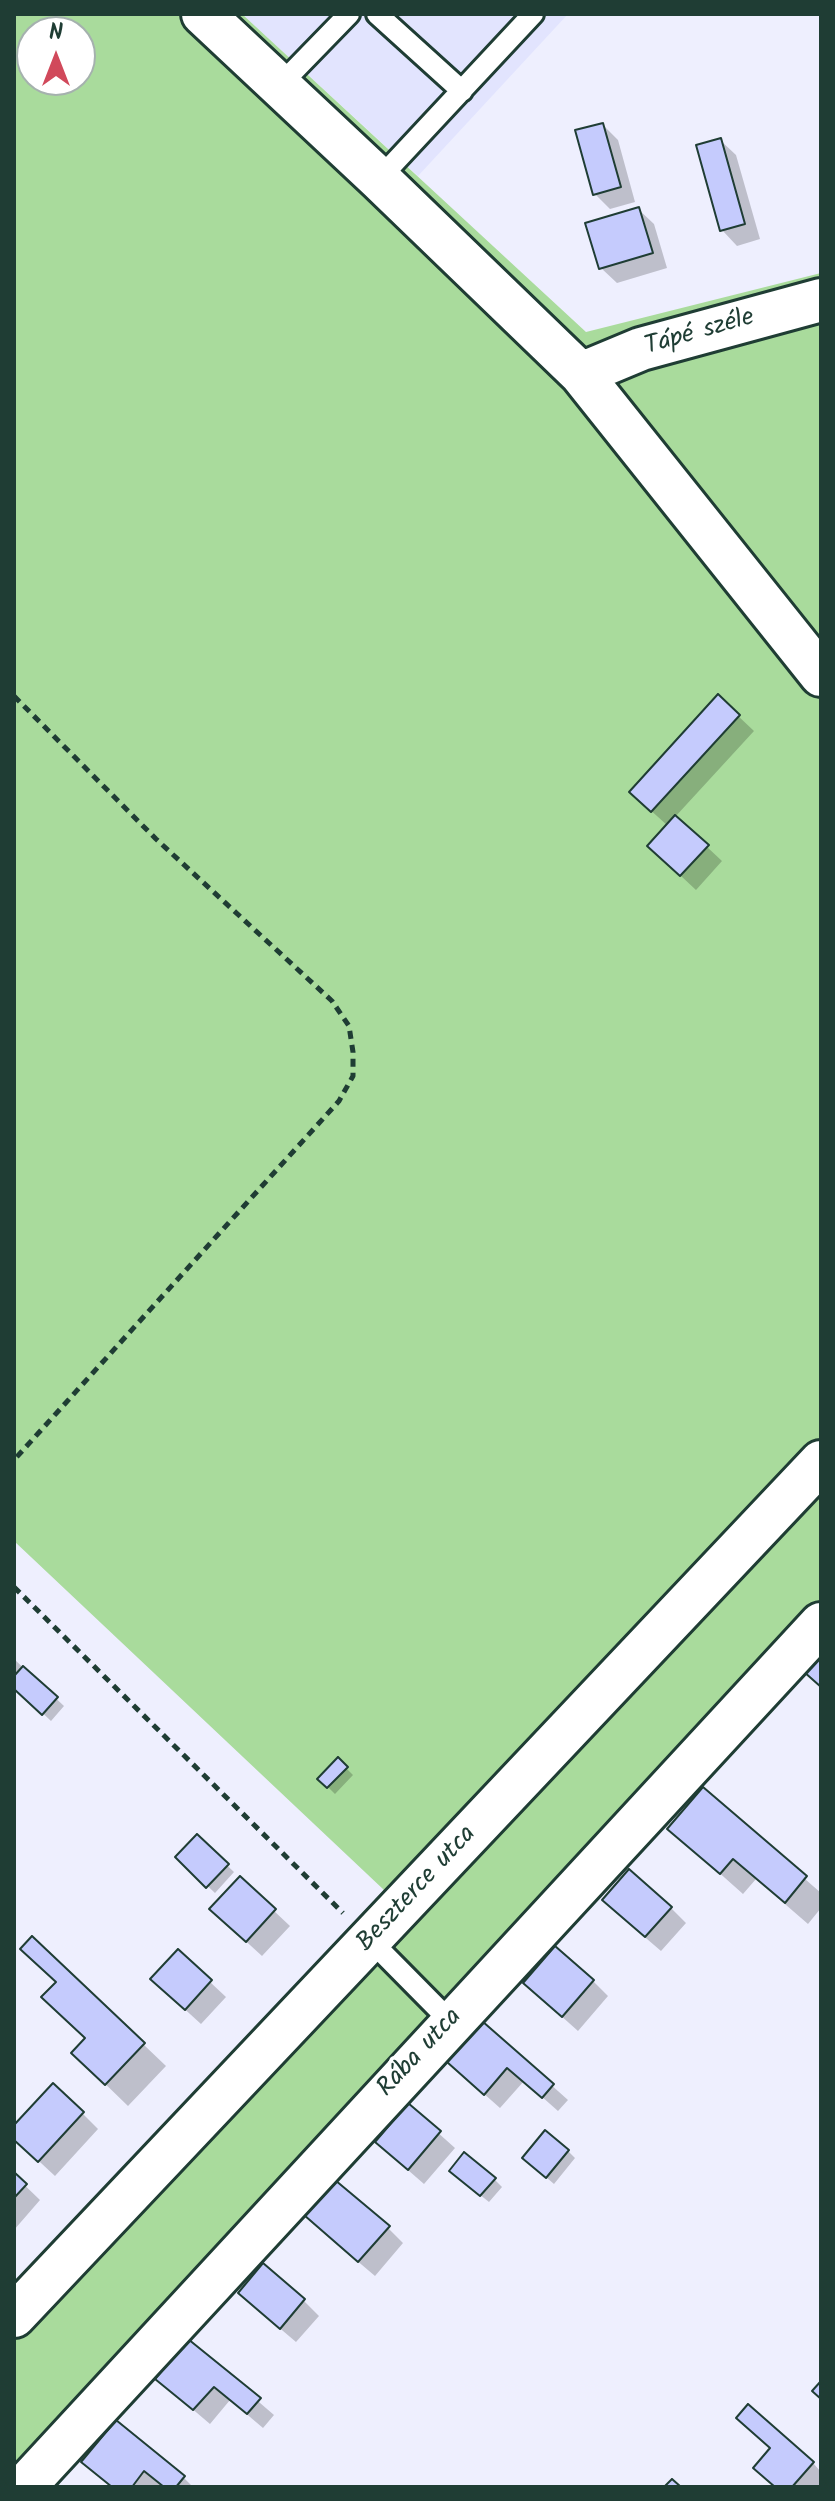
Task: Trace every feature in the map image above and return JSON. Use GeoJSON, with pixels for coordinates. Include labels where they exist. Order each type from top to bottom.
{"type":"FeatureCollection","features":[{"type":"Feature","properties":{"kind":"street"},"geometry":{"type":"LineString","coordinates":[[203,14],[581,374],[821,675]]}},
{"type":"Feature","properties":{"kind":"street","name":"Tápé széle"},"geometry":{"type":"LineString","coordinates":[[581,374],[641,349],[821,300]]}},
{"type":"Feature","properties":{"kind":"street","name":"Beszterce utca"},"geometry":{"type":"LineString","coordinates":[[14,2316],[821,1462]]}},
{"type":"Feature","properties":{"kind":"street","name":"Rába utca"},"geometry":{"type":"LineString","coordinates":[[24,2487],[821,1624]]}},
{"type":"Feature","properties":{"kind":"lane"},"geometry":{"type":"LineString","coordinates":[[280,85],[349,14]]}},
{"type":"Feature","properties":{"kind":"lane"},"geometry":{"type":"LineString","coordinates":[[377,14],[462,91]]}},
{"type":"Feature","properties":{"kind":"lane"},"geometry":{"type":"LineString","coordinates":[[379,179],[533,14]]}},
{"type":"Feature","properties":{"kind":"lane"},"geometry":{"type":"LineString","coordinates":[[370,1940],[451,2022]]}},
{"type":"Feature","properties":{"kind":"path"},"geometry":{"type":"LineString","coordinates":[[14,696],[156,839],[332,1001],[349,1026],[353,1076],[339,1101],[14,1460]]}},
{"type":"Feature","properties":{"kind":"path"},"geometry":{"type":"LineString","coordinates":[[14,1587],[370,1940]]}},
{"type":"Feature","properties":{"kind":"shaded area"},"geometry":{"type":"Polygon","coordinates":[[[242,14],[568,14],[418,176],[242,14]]]}},
{"type":"Feature","properties":{"kind":"green space"},"geometry":{"type":"Polygon","coordinates":[[[14,14],[242,14],[586,332],[821,273],[821,1648],[14,2487],[14,2284],[384,1890],[14,1541],[14,14]]]}},
{"type":"Feature","properties":{"kind":"building"},"geometry":{"type":"Polygon","coordinates":[[[603,123],[621,187],[593,195],[575,130],[603,123]]]}},
{"type":"Feature","properties":{"kind":"building"},"geometry":{"type":"Polygon","coordinates":[[[721,138],[745,224],[720,231],[696,145],[721,138]]]}},
{"type":"Feature","properties":{"kind":"building"},"geometry":{"type":"Polygon","coordinates":[[[639,207],[653,253],[599,269],[585,223],[639,207]]]}},
{"type":"Feature","properties":{"kind":"building"},"geometry":{"type":"Polygon","coordinates":[[[718,694],[740,715],[651,812],[629,792],[718,694]]]}},
{"type":"Feature","properties":{"kind":"building"},"geometry":{"type":"Polygon","coordinates":[[[675,815],[709,845],[680,876],[647,846],[675,815]]]}},
{"type":"Feature","properties":{"kind":"building"},"geometry":{"type":"Polygon","coordinates":[[[821,1650],[821,1687],[803,1671],[821,1650]]]}},
{"type":"Feature","properties":{"kind":"building"},"geometry":{"type":"Polygon","coordinates":[[[23,1666],[58,1697],[42,1715],[14,1689],[14,1676],[23,1666]]]}},
{"type":"Feature","properties":{"kind":"building"},"geometry":{"type":"Polygon","coordinates":[[[338,1757],[348,1767],[327,1788],[317,1779],[338,1757]]]}},
{"type":"Feature","properties":{"kind":"building"},"geometry":{"type":"Polygon","coordinates":[[[703,1787],[807,1876],[785,1903],[733,1859],[720,1874],[667,1829],[703,1787]]]}},
{"type":"Feature","properties":{"kind":"building"},"geometry":{"type":"Polygon","coordinates":[[[197,1834],[229,1864],[206,1888],[175,1857],[197,1834]]]}},
{"type":"Feature","properties":{"kind":"building"},"geometry":{"type":"Polygon","coordinates":[[[629,1869],[672,1907],[645,1937],[602,1900],[629,1869]]]}},
{"type":"Feature","properties":{"kind":"building"},"geometry":{"type":"Polygon","coordinates":[[[240,1876],[276,1909],[246,1942],[209,1909],[240,1876]]]}},
{"type":"Feature","properties":{"kind":"building"},"geometry":{"type":"Polygon","coordinates":[[[32,1936],[145,2043],[105,2085],[71,2053],[85,2038],[41,1997],[56,1982],[20,1949],[32,1936]]]}},
{"type":"Feature","properties":{"kind":"building"},"geometry":{"type":"Polygon","coordinates":[[[555,1946],[594,1980],[562,2017],[523,1983],[555,1946]]]}},
{"type":"Feature","properties":{"kind":"building"},"geometry":{"type":"Polygon","coordinates":[[[178,1949],[212,1980],[185,2010],[150,1979],[178,1949]]]}},
{"type":"Feature","properties":{"kind":"building"},"geometry":{"type":"Polygon","coordinates":[[[482,2021],[554,2084],[542,2098],[507,2068],[484,2095],[447,2062],[482,2021]]]}},
{"type":"Feature","properties":{"kind":"building"},"geometry":{"type":"Polygon","coordinates":[[[53,2083],[84,2112],[38,2162],[14,2140],[14,2125],[53,2083]]]}},
{"type":"Feature","properties":{"kind":"building"},"geometry":{"type":"Polygon","coordinates":[[[408,2103],[441,2131],[408,2170],[375,2142],[408,2103]]]}},
{"type":"Feature","properties":{"kind":"building"},"geometry":{"type":"Polygon","coordinates":[[[545,2130],[569,2150],[546,2178],[522,2158],[545,2130]]]}},
{"type":"Feature","properties":{"kind":"building"},"geometry":{"type":"Polygon","coordinates":[[[464,2152],[496,2178],[480,2196],[449,2171],[464,2152]]]}},
{"type":"Feature","properties":{"kind":"building"},"geometry":{"type":"Polygon","coordinates":[[[14,2172],[27,2184],[14,2198],[14,2172]]]}},
{"type":"Feature","properties":{"kind":"building"},"geometry":{"type":"Polygon","coordinates":[[[335,2180],[390,2226],[358,2262],[304,2215],[335,2180]]]}},
{"type":"Feature","properties":{"kind":"building"},"geometry":{"type":"Polygon","coordinates":[[[263,2263],[305,2299],[280,2329],[238,2293],[263,2263]]]}},
{"type":"Feature","properties":{"kind":"building"},"geometry":{"type":"Polygon","coordinates":[[[188,2339],[261,2398],[247,2414],[214,2387],[193,2410],[155,2379],[188,2339]]]}},
{"type":"Feature","properties":{"kind":"building"},"geometry":{"type":"Polygon","coordinates":[[[821,2381],[821,2399],[812,2391],[821,2381]]]}},
{"type":"Feature","properties":{"kind":"building"},"geometry":{"type":"Polygon","coordinates":[[[748,2404],[814,2462],[792,2487],[775,2487],[753,2468],[770,2448],[736,2418],[748,2404]]]}},
{"type":"Feature","properties":{"kind":"building"},"geometry":{"type":"Polygon","coordinates":[[[116,2420],[185,2476],[176,2487],[164,2487],[144,2471],[132,2487],[112,2487],[81,2462],[116,2420]]]}},
{"type":"Feature","properties":{"kind":"building"},"geometry":{"type":"Polygon","coordinates":[[[672,2479],[681,2487],[664,2487],[672,2479]]]}}]}
